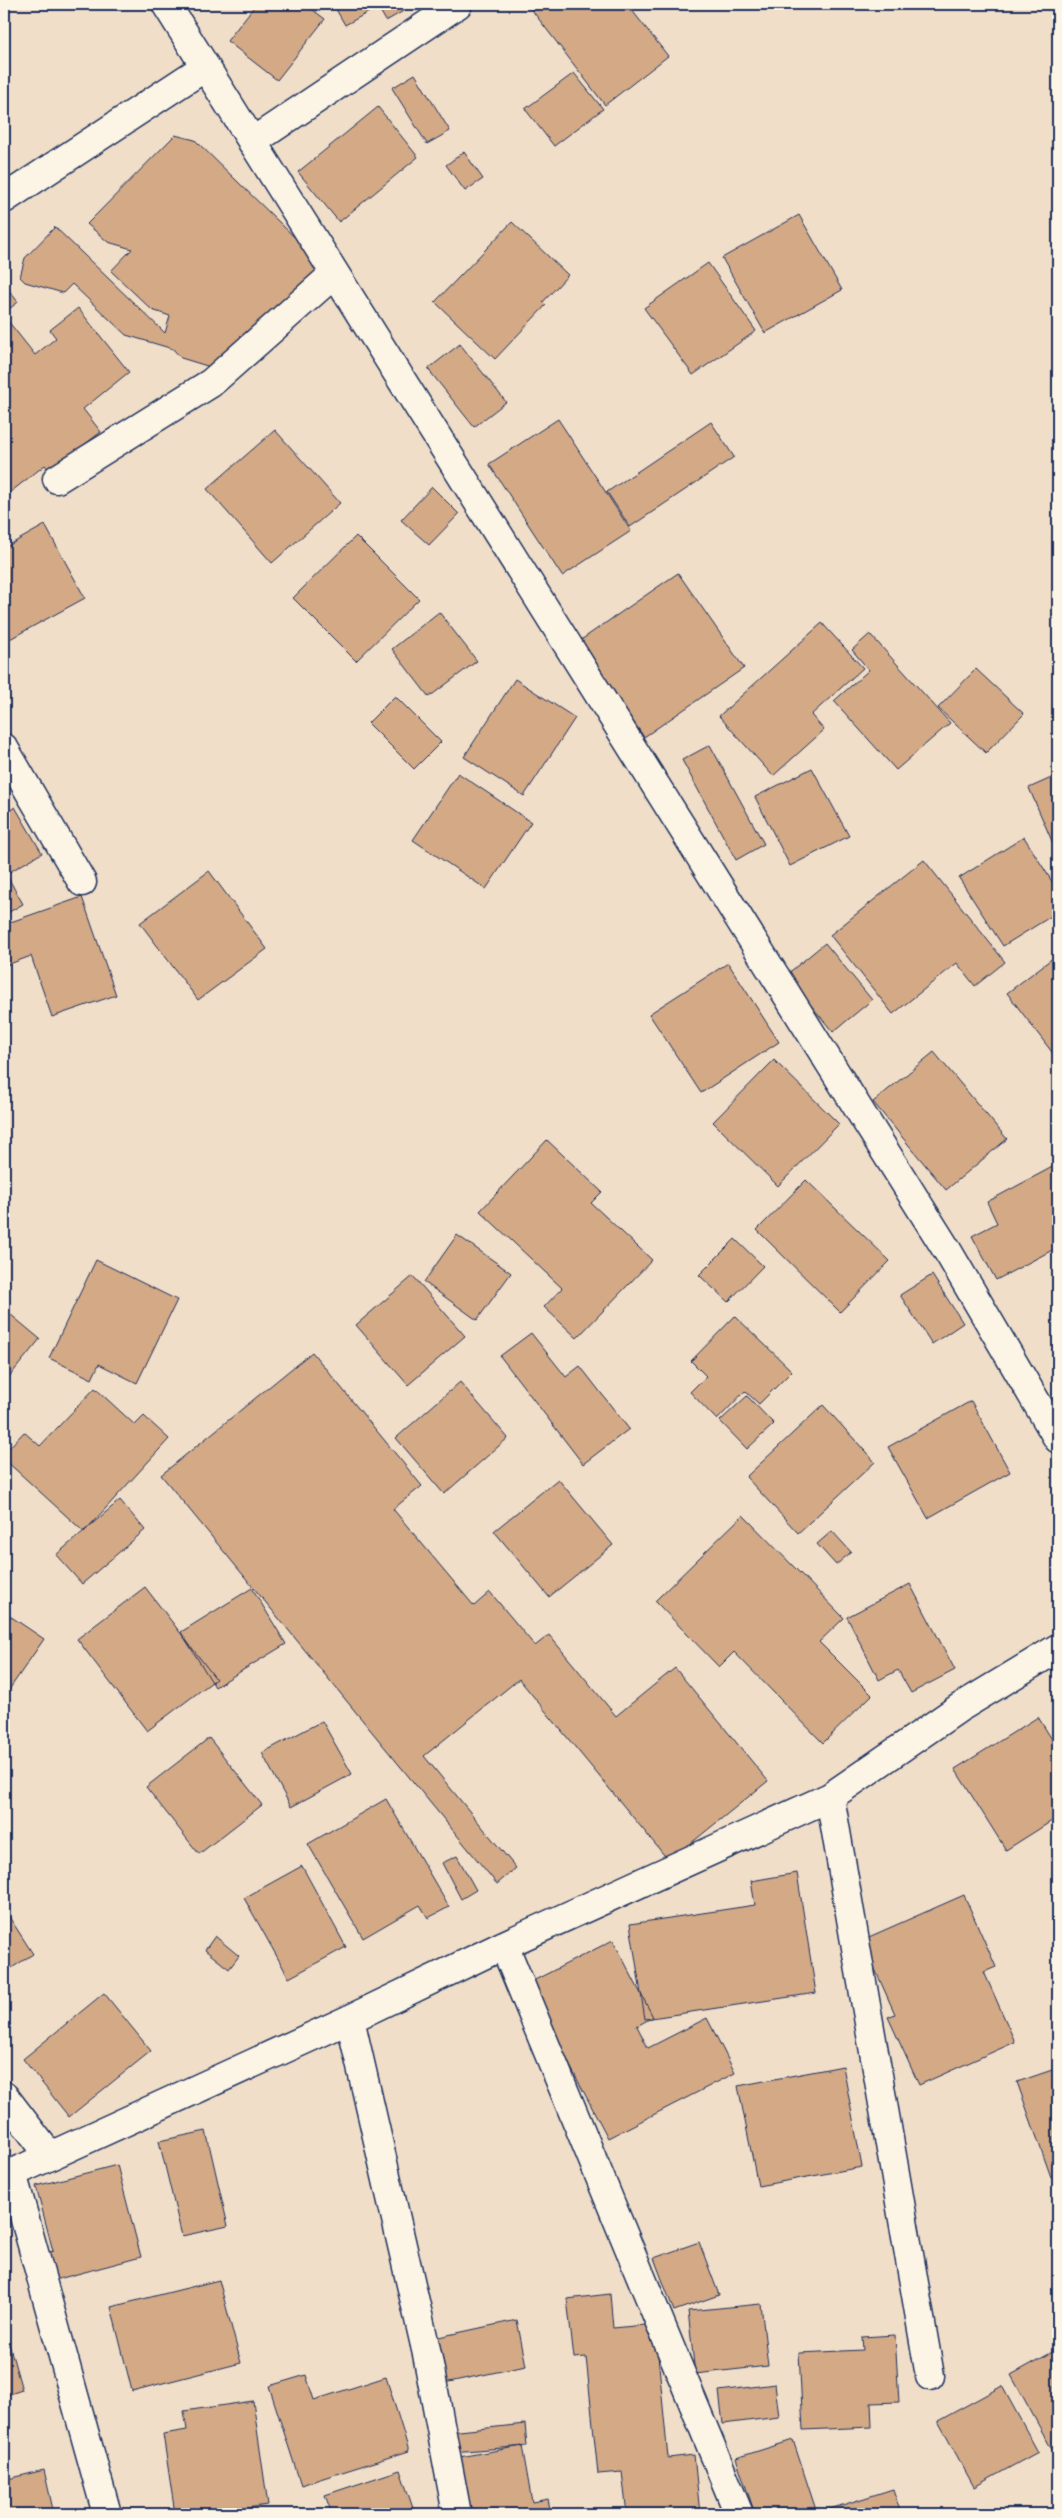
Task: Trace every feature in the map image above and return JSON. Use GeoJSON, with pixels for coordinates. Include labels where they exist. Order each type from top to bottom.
{"type":"FeatureCollection","features":[{"type":"Feature","properties":{"kind":"street"},"geometry":{"type":"LineString","coordinates":[[252,142],[458,4]]}},
{"type":"Feature","properties":{"kind":"street"},"geometry":{"type":"LineString","coordinates":[[177,8],[206,67],[252,142],[950,1255],[1058,1439]]}},
{"type":"Feature","properties":{"kind":"street"},"geometry":{"type":"LineString","coordinates":[[4,199],[206,67]]}},
{"type":"Feature","properties":{"kind":"street"},"geometry":{"type":"LineString","coordinates":[[58,479],[211,383],[334,274]]}},
{"type":"Feature","properties":{"kind":"street"},"geometry":{"type":"LineString","coordinates":[[4,748],[82,882]]}},
{"type":"Feature","properties":{"kind":"street"},"geometry":{"type":"LineString","coordinates":[[107,2514],[8,2175],[504,1945],[830,1797],[959,1708],[1058,1648]]}},
{"type":"Feature","properties":{"kind":"street"},"geometry":{"type":"LineString","coordinates":[[830,1797],[930,2376]]}},
{"type":"Feature","properties":{"kind":"street"},"geometry":{"type":"LineString","coordinates":[[504,1945],[739,2514]]}},
{"type":"Feature","properties":{"kind":"street"},"geometry":{"type":"LineString","coordinates":[[350,2018],[427,2354],[457,2514]]}},
{"type":"Feature","properties":{"kind":"street"},"geometry":{"type":"LineString","coordinates":[[4,2096],[50,2156]]}},
{"type":"Feature","properties":{"kind":"building"},"geometry":{"type":"Polygon","coordinates":[[[256,4],[305,4],[325,19],[277,80],[227,41],[256,4]]]}},
{"type":"Feature","properties":{"kind":"building"},"geometry":{"type":"Polygon","coordinates":[[[333,4],[414,5],[386,21],[378,7],[345,25],[333,4]]]}},
{"type":"Feature","properties":{"kind":"building"},"geometry":{"type":"Polygon","coordinates":[[[538,4],[593,4],[595,6],[598,4],[627,4],[668,56],[605,105],[531,9],[538,4]]]}},
{"type":"Feature","properties":{"kind":"building"},"geometry":{"type":"Polygon","coordinates":[[[574,73],[603,109],[554,146],[525,109],[574,73]]]}},
{"type":"Feature","properties":{"kind":"building"},"geometry":{"type":"Polygon","coordinates":[[[415,74],[450,131],[427,144],[392,88],[415,74]]]}},
{"type":"Feature","properties":{"kind":"building"},"geometry":{"type":"Polygon","coordinates":[[[378,107],[418,157],[339,222],[298,172],[378,107]]]}},
{"type":"Feature","properties":{"kind":"building"},"geometry":{"type":"Polygon","coordinates":[[[175,135],[195,140],[322,264],[217,369],[181,358],[173,349],[126,335],[72,284],[63,293],[25,282],[20,277],[25,258],[55,227],[165,333],[170,316],[152,310],[111,271],[132,249],[108,242],[87,224],[175,135]]]}},
{"type":"Feature","properties":{"kind":"building"},"geometry":{"type":"Polygon","coordinates":[[[464,152],[483,179],[465,191],[446,165],[464,152]]]}},
{"type":"Feature","properties":{"kind":"building"},"geometry":{"type":"Polygon","coordinates":[[[799,215],[842,290],[765,333],[722,258],[799,215]]]}},
{"type":"Feature","properties":{"kind":"building"},"geometry":{"type":"Polygon","coordinates":[[[512,222],[568,275],[543,302],[546,305],[495,359],[435,302],[512,222]]]}},
{"type":"Feature","properties":{"kind":"building"},"geometry":{"type":"Polygon","coordinates":[[[708,263],[756,331],[693,375],[644,308],[708,263]]]}},
{"type":"Feature","properties":{"kind":"building"},"geometry":{"type":"Polygon","coordinates":[[[4,284],[18,302],[4,313],[4,284]]]}},
{"type":"Feature","properties":{"kind":"building"},"geometry":{"type":"Polygon","coordinates":[[[78,308],[129,372],[83,409],[101,432],[50,471],[45,465],[4,497],[4,316],[35,355],[56,338],[50,330],[78,308]]]}},
{"type":"Feature","properties":{"kind":"building"},"geometry":{"type":"Polygon","coordinates":[[[460,344],[506,402],[474,427],[428,369],[460,344]]]}},
{"type":"Feature","properties":{"kind":"building"},"geometry":{"type":"Polygon","coordinates":[[[558,419],[631,531],[562,576],[489,464],[558,419]]]}},
{"type":"Feature","properties":{"kind":"building"},"geometry":{"type":"Polygon","coordinates":[[[711,422],[734,457],[630,527],[607,492],[711,422]]]}},
{"type":"Feature","properties":{"kind":"building"},"geometry":{"type":"Polygon","coordinates":[[[275,430],[340,503],[272,563],[207,489],[275,430]]]}},
{"type":"Feature","properties":{"kind":"building"},"geometry":{"type":"Polygon","coordinates":[[[432,487],[459,514],[429,545],[401,520],[432,487]]]}},
{"type":"Feature","properties":{"kind":"building"},"geometry":{"type":"Polygon","coordinates":[[[45,525],[85,598],[8,640],[4,633],[4,548],[45,525]]]}},
{"type":"Feature","properties":{"kind":"building"},"geometry":{"type":"Polygon","coordinates":[[[356,536],[419,599],[356,661],[293,598],[356,536]]]}},
{"type":"Feature","properties":{"kind":"building"},"geometry":{"type":"Polygon","coordinates":[[[678,573],[744,668],[644,737],[578,642],[678,573]]]}},
{"type":"Feature","properties":{"kind":"building"},"geometry":{"type":"Polygon","coordinates":[[[439,612],[477,661],[429,697],[392,649],[439,612]]]}},
{"type":"Feature","properties":{"kind":"building"},"geometry":{"type":"Polygon","coordinates":[[[822,623],[863,668],[811,715],[824,730],[773,776],[719,716],[822,623]]]}},
{"type":"Feature","properties":{"kind":"building"},"geometry":{"type":"Polygon","coordinates":[[[870,634],[950,723],[896,770],[834,701],[869,670],[852,650],[870,634]]]}},
{"type":"Feature","properties":{"kind":"building"},"geometry":{"type":"Polygon","coordinates":[[[976,669],[1024,714],[986,753],[938,708],[976,669]]]}},
{"type":"Feature","properties":{"kind":"building"},"geometry":{"type":"Polygon","coordinates":[[[515,679],[575,718],[524,796],[464,757],[515,679]]]}},
{"type":"Feature","properties":{"kind":"building"},"geometry":{"type":"Polygon","coordinates":[[[395,696],[441,742],[414,769],[368,723],[395,696]]]}},
{"type":"Feature","properties":{"kind":"building"},"geometry":{"type":"Polygon","coordinates":[[[710,745],[764,844],[736,860],[682,760],[710,745]]]}},
{"type":"Feature","properties":{"kind":"building"},"geometry":{"type":"Polygon","coordinates":[[[812,768],[849,836],[790,866],[755,797],[812,768]]]}},
{"type":"Feature","properties":{"kind":"building"},"geometry":{"type":"Polygon","coordinates":[[[458,773],[531,822],[486,889],[413,840],[458,773]]]}},
{"type":"Feature","properties":{"kind":"building"},"geometry":{"type":"Polygon","coordinates":[[[1058,775],[1058,855],[1029,788],[1058,775]]]}},
{"type":"Feature","properties":{"kind":"building"},"geometry":{"type":"Polygon","coordinates":[[[15,807],[42,853],[6,874],[23,904],[4,915],[4,814],[15,807]]]}},
{"type":"Feature","properties":{"kind":"building"},"geometry":{"type":"Polygon","coordinates":[[[1024,837],[1058,891],[1058,912],[1003,946],[959,878],[1024,837]]]}},
{"type":"Feature","properties":{"kind":"building"},"geometry":{"type":"Polygon","coordinates":[[[924,860],[1005,962],[975,986],[957,963],[893,1014],[830,935],[924,860]]]}},
{"type":"Feature","properties":{"kind":"building"},"geometry":{"type":"Polygon","coordinates":[[[209,871],[267,949],[198,1000],[140,923],[209,871]]]}},
{"type":"Feature","properties":{"kind":"building"},"geometry":{"type":"Polygon","coordinates":[[[82,897],[116,995],[52,1017],[31,956],[4,966],[4,920],[5,924],[82,897]]]}},
{"type":"Feature","properties":{"kind":"building"},"geometry":{"type":"Polygon","coordinates":[[[825,943],[872,1000],[833,1032],[786,975],[825,943]]]}},
{"type":"Feature","properties":{"kind":"building"},"geometry":{"type":"Polygon","coordinates":[[[1058,954],[1058,1060],[1007,993],[1058,954]]]}},
{"type":"Feature","properties":{"kind":"building"},"geometry":{"type":"Polygon","coordinates":[[[728,963],[779,1042],[701,1093],[649,1014],[728,963]]]}},
{"type":"Feature","properties":{"kind":"building"},"geometry":{"type":"Polygon","coordinates":[[[934,1052],[1007,1139],[946,1190],[873,1102],[934,1052]]]}},
{"type":"Feature","properties":{"kind":"building"},"geometry":{"type":"Polygon","coordinates":[[[774,1060],[839,1124],[778,1186],[713,1122],[774,1060]]]}},
{"type":"Feature","properties":{"kind":"building"},"geometry":{"type":"Polygon","coordinates":[[[547,1140],[602,1192],[591,1203],[652,1260],[577,1338],[544,1307],[562,1288],[480,1211],[547,1140]]]}},
{"type":"Feature","properties":{"kind":"building"},"geometry":{"type":"Polygon","coordinates":[[[1058,1164],[1058,1247],[996,1280],[972,1236],[997,1223],[987,1202],[1058,1164]]]}},
{"type":"Feature","properties":{"kind":"building"},"geometry":{"type":"Polygon","coordinates":[[[806,1180],[890,1261],[840,1312],[757,1230],[806,1180]]]}},
{"type":"Feature","properties":{"kind":"building"},"geometry":{"type":"Polygon","coordinates":[[[457,1235],[511,1273],[477,1320],[424,1282],[457,1235]]]}},
{"type":"Feature","properties":{"kind":"building"},"geometry":{"type":"Polygon","coordinates":[[[735,1239],[763,1266],[728,1302],[699,1275],[735,1239]]]}},
{"type":"Feature","properties":{"kind":"building"},"geometry":{"type":"Polygon","coordinates":[[[96,1260],[177,1300],[137,1383],[99,1364],[92,1379],[49,1358],[96,1260]]]}},
{"type":"Feature","properties":{"kind":"building"},"geometry":{"type":"Polygon","coordinates":[[[932,1275],[963,1323],[932,1344],[900,1295],[932,1275]]]}},
{"type":"Feature","properties":{"kind":"building"},"geometry":{"type":"Polygon","coordinates":[[[413,1276],[465,1336],[408,1385],[356,1325],[413,1276]]]}},
{"type":"Feature","properties":{"kind":"building"},"geometry":{"type":"Polygon","coordinates":[[[4,1309],[40,1339],[4,1383],[4,1309]]]}},
{"type":"Feature","properties":{"kind":"building"},"geometry":{"type":"Polygon","coordinates":[[[735,1316],[792,1371],[759,1404],[745,1391],[717,1420],[690,1392],[706,1376],[691,1361],[735,1316]]]}},
{"type":"Feature","properties":{"kind":"building"},"geometry":{"type":"Polygon","coordinates":[[[531,1333],[566,1377],[580,1366],[629,1429],[583,1464],[500,1356],[531,1333]]]}},
{"type":"Feature","properties":{"kind":"building"},"geometry":{"type":"Polygon","coordinates":[[[312,1352],[422,1486],[393,1509],[474,1606],[490,1592],[535,1646],[549,1635],[616,1716],[675,1668],[768,1781],[669,1861],[519,1679],[424,1756],[516,1868],[497,1884],[161,1475],[312,1352]]]}},
{"type":"Feature","properties":{"kind":"building"},"geometry":{"type":"Polygon","coordinates":[[[460,1382],[508,1438],[444,1494],[396,1438],[460,1382]]]}},
{"type":"Feature","properties":{"kind":"building"},"geometry":{"type":"Polygon","coordinates":[[[95,1388],[135,1425],[144,1416],[169,1439],[84,1532],[4,1459],[4,1453],[24,1432],[40,1446],[95,1388]]]}},
{"type":"Feature","properties":{"kind":"building"},"geometry":{"type":"Polygon","coordinates":[[[747,1396],[774,1424],[747,1449],[720,1421],[747,1396]]]}},
{"type":"Feature","properties":{"kind":"building"},"geometry":{"type":"Polygon","coordinates":[[[971,1401],[1010,1472],[928,1518],[888,1447],[971,1401]]]}},
{"type":"Feature","properties":{"kind":"building"},"geometry":{"type":"Polygon","coordinates":[[[823,1405],[875,1462],[798,1533],[746,1477],[823,1405]]]}},
{"type":"Feature","properties":{"kind":"building"},"geometry":{"type":"Polygon","coordinates":[[[558,1479],[613,1545],[549,1597],[494,1531],[558,1479]]]}},
{"type":"Feature","properties":{"kind":"building"},"geometry":{"type":"Polygon","coordinates":[[[120,1500],[145,1530],[82,1584],[56,1555],[120,1500]]]}},
{"type":"Feature","properties":{"kind":"building"},"geometry":{"type":"Polygon","coordinates":[[[743,1515],[844,1618],[819,1642],[872,1695],[823,1743],[734,1652],[719,1667],[655,1601],[743,1515]]]}},
{"type":"Feature","properties":{"kind":"building"},"geometry":{"type":"Polygon","coordinates":[[[832,1531],[851,1552],[836,1565],[817,1544],[832,1531]]]}},
{"type":"Feature","properties":{"kind":"building"},"geometry":{"type":"Polygon","coordinates":[[[910,1584],[955,1670],[911,1693],[898,1670],[879,1680],[847,1617],[910,1584]]]}},
{"type":"Feature","properties":{"kind":"building"},"geometry":{"type":"Polygon","coordinates":[[[145,1587],[216,1679],[147,1731],[77,1639],[145,1587]]]}},
{"type":"Feature","properties":{"kind":"building"},"geometry":{"type":"Polygon","coordinates":[[[252,1588],[286,1644],[215,1687],[181,1632],[252,1588]]]}},
{"type":"Feature","properties":{"kind":"building"},"geometry":{"type":"Polygon","coordinates":[[[4,1612],[44,1639],[4,1697],[4,1612]]]}},
{"type":"Feature","properties":{"kind":"building"},"geometry":{"type":"Polygon","coordinates":[[[1038,1717],[1058,1749],[1058,1817],[1006,1850],[955,1769],[1038,1717]]]}},
{"type":"Feature","properties":{"kind":"building"},"geometry":{"type":"Polygon","coordinates":[[[322,1721],[352,1774],[291,1807],[262,1753],[322,1721]]]}},
{"type":"Feature","properties":{"kind":"building"},"geometry":{"type":"Polygon","coordinates":[[[209,1738],[262,1805],[199,1854],[146,1787],[209,1738]]]}},
{"type":"Feature","properties":{"kind":"building"},"geometry":{"type":"Polygon","coordinates":[[[386,1799],[449,1907],[428,1918],[420,1905],[363,1938],[308,1844],[386,1799]]]}},
{"type":"Feature","properties":{"kind":"building"},"geometry":{"type":"Polygon","coordinates":[[[457,1856],[476,1890],[461,1899],[442,1863],[457,1856]]]}},
{"type":"Feature","properties":{"kind":"building"},"geometry":{"type":"Polygon","coordinates":[[[302,1866],[346,1947],[289,1978],[244,1898],[302,1866]]]}},
{"type":"Feature","properties":{"kind":"building"},"geometry":{"type":"Polygon","coordinates":[[[797,1873],[816,1993],[645,2019],[630,1924],[755,1905],[751,1881],[797,1873]]]}},
{"type":"Feature","properties":{"kind":"building"},"geometry":{"type":"Polygon","coordinates":[[[964,1895],[996,1967],[984,1972],[1015,2042],[919,2085],[888,2017],[895,2014],[862,1940],[964,1895]]]}},
{"type":"Feature","properties":{"kind":"building"},"geometry":{"type":"Polygon","coordinates":[[[4,1909],[33,1954],[4,1973],[4,1909]]]}},
{"type":"Feature","properties":{"kind":"building"},"geometry":{"type":"Polygon","coordinates":[[[215,1936],[239,1956],[229,1969],[205,1950],[215,1936]]]}},
{"type":"Feature","properties":{"kind":"building"},"geometry":{"type":"Polygon","coordinates":[[[613,1940],[653,2017],[637,2026],[648,2048],[707,2018],[735,2073],[608,2138],[527,1984],[613,1940]]]}},
{"type":"Feature","properties":{"kind":"building"},"geometry":{"type":"Polygon","coordinates":[[[104,1993],[151,2051],[69,2117],[23,2059],[104,1993]]]}},
{"type":"Feature","properties":{"kind":"building"},"geometry":{"type":"Polygon","coordinates":[[[843,2066],[862,2167],[758,2186],[738,2086],[843,2066]]]}},
{"type":"Feature","properties":{"kind":"building"},"geometry":{"type":"Polygon","coordinates":[[[1058,2068],[1058,2174],[1051,2177],[1017,2082],[1058,2068]]]}},
{"type":"Feature","properties":{"kind":"building"},"geometry":{"type":"Polygon","coordinates":[[[206,2131],[228,2226],[182,2236],[159,2141],[206,2131]]]}},
{"type":"Feature","properties":{"kind":"building"},"geometry":{"type":"Polygon","coordinates":[[[117,2165],[141,2257],[47,2282],[40,2255],[53,2251],[36,2186],[117,2165]]]}},
{"type":"Feature","properties":{"kind":"building"},"geometry":{"type":"Polygon","coordinates":[[[699,2242],[719,2295],[674,2311],[654,2258],[699,2242]]]}},
{"type":"Feature","properties":{"kind":"building"},"geometry":{"type":"Polygon","coordinates":[[[219,2280],[241,2363],[132,2391],[111,2307],[219,2280]]]}},
{"type":"Feature","properties":{"kind":"building"},"geometry":{"type":"Polygon","coordinates":[[[610,2294],[613,2328],[655,2324],[668,2458],[694,2455],[700,2514],[627,2514],[622,2472],[598,2474],[586,2357],[574,2358],[567,2299],[610,2294]]]}},
{"type":"Feature","properties":{"kind":"building"},"geometry":{"type":"Polygon","coordinates":[[[761,2304],[768,2366],[695,2374],[688,2311],[761,2304]]]}},
{"type":"Feature","properties":{"kind":"building"},"geometry":{"type":"Polygon","coordinates":[[[517,2320],[526,2366],[444,2383],[434,2338],[517,2320]]]}},
{"type":"Feature","properties":{"kind":"building"},"geometry":{"type":"Polygon","coordinates":[[[4,2326],[22,2390],[4,2396],[4,2326]]]}},
{"type":"Feature","properties":{"kind":"building"},"geometry":{"type":"Polygon","coordinates":[[[895,2335],[899,2402],[871,2403],[872,2427],[803,2430],[799,2353],[863,2350],[862,2337],[895,2335]]]}},
{"type":"Feature","properties":{"kind":"building"},"geometry":{"type":"Polygon","coordinates":[[[1058,2349],[1058,2456],[1056,2457],[1011,2375],[1058,2349]]]}},
{"type":"Feature","properties":{"kind":"building"},"geometry":{"type":"Polygon","coordinates":[[[306,2375],[314,2400],[386,2377],[409,2451],[301,2485],[269,2386],[306,2375]]]}},
{"type":"Feature","properties":{"kind":"building"},"geometry":{"type":"Polygon","coordinates":[[[775,2384],[779,2417],[723,2424],[719,2391],[775,2384]]]}},
{"type":"Feature","properties":{"kind":"building"},"geometry":{"type":"Polygon","coordinates":[[[1002,2386],[1038,2452],[974,2487],[938,2421],[1002,2386]]]}},
{"type":"Feature","properties":{"kind":"building"},"geometry":{"type":"Polygon","coordinates":[[[253,2401],[268,2505],[204,2514],[175,2514],[163,2434],[187,2430],[184,2411],[253,2401]]]}},
{"type":"Feature","properties":{"kind":"building"},"geometry":{"type":"Polygon","coordinates":[[[525,2424],[527,2446],[452,2452],[450,2432],[525,2424]]]}},
{"type":"Feature","properties":{"kind":"building"},"geometry":{"type":"Polygon","coordinates":[[[793,2440],[817,2513],[893,2489],[901,2514],[755,2514],[736,2458],[793,2440]]]}},
{"type":"Feature","properties":{"kind":"building"},"geometry":{"type":"Polygon","coordinates":[[[522,2446],[532,2502],[548,2499],[551,2514],[458,2514],[448,2459],[522,2446]]]}},
{"type":"Feature","properties":{"kind":"building"},"geometry":{"type":"Polygon","coordinates":[[[44,2470],[54,2514],[4,2514],[4,2480],[44,2470]]]}},
{"type":"Feature","properties":{"kind":"building"},"geometry":{"type":"Polygon","coordinates":[[[400,2470],[415,2514],[332,2514],[325,2495],[400,2470]]]}}]}
